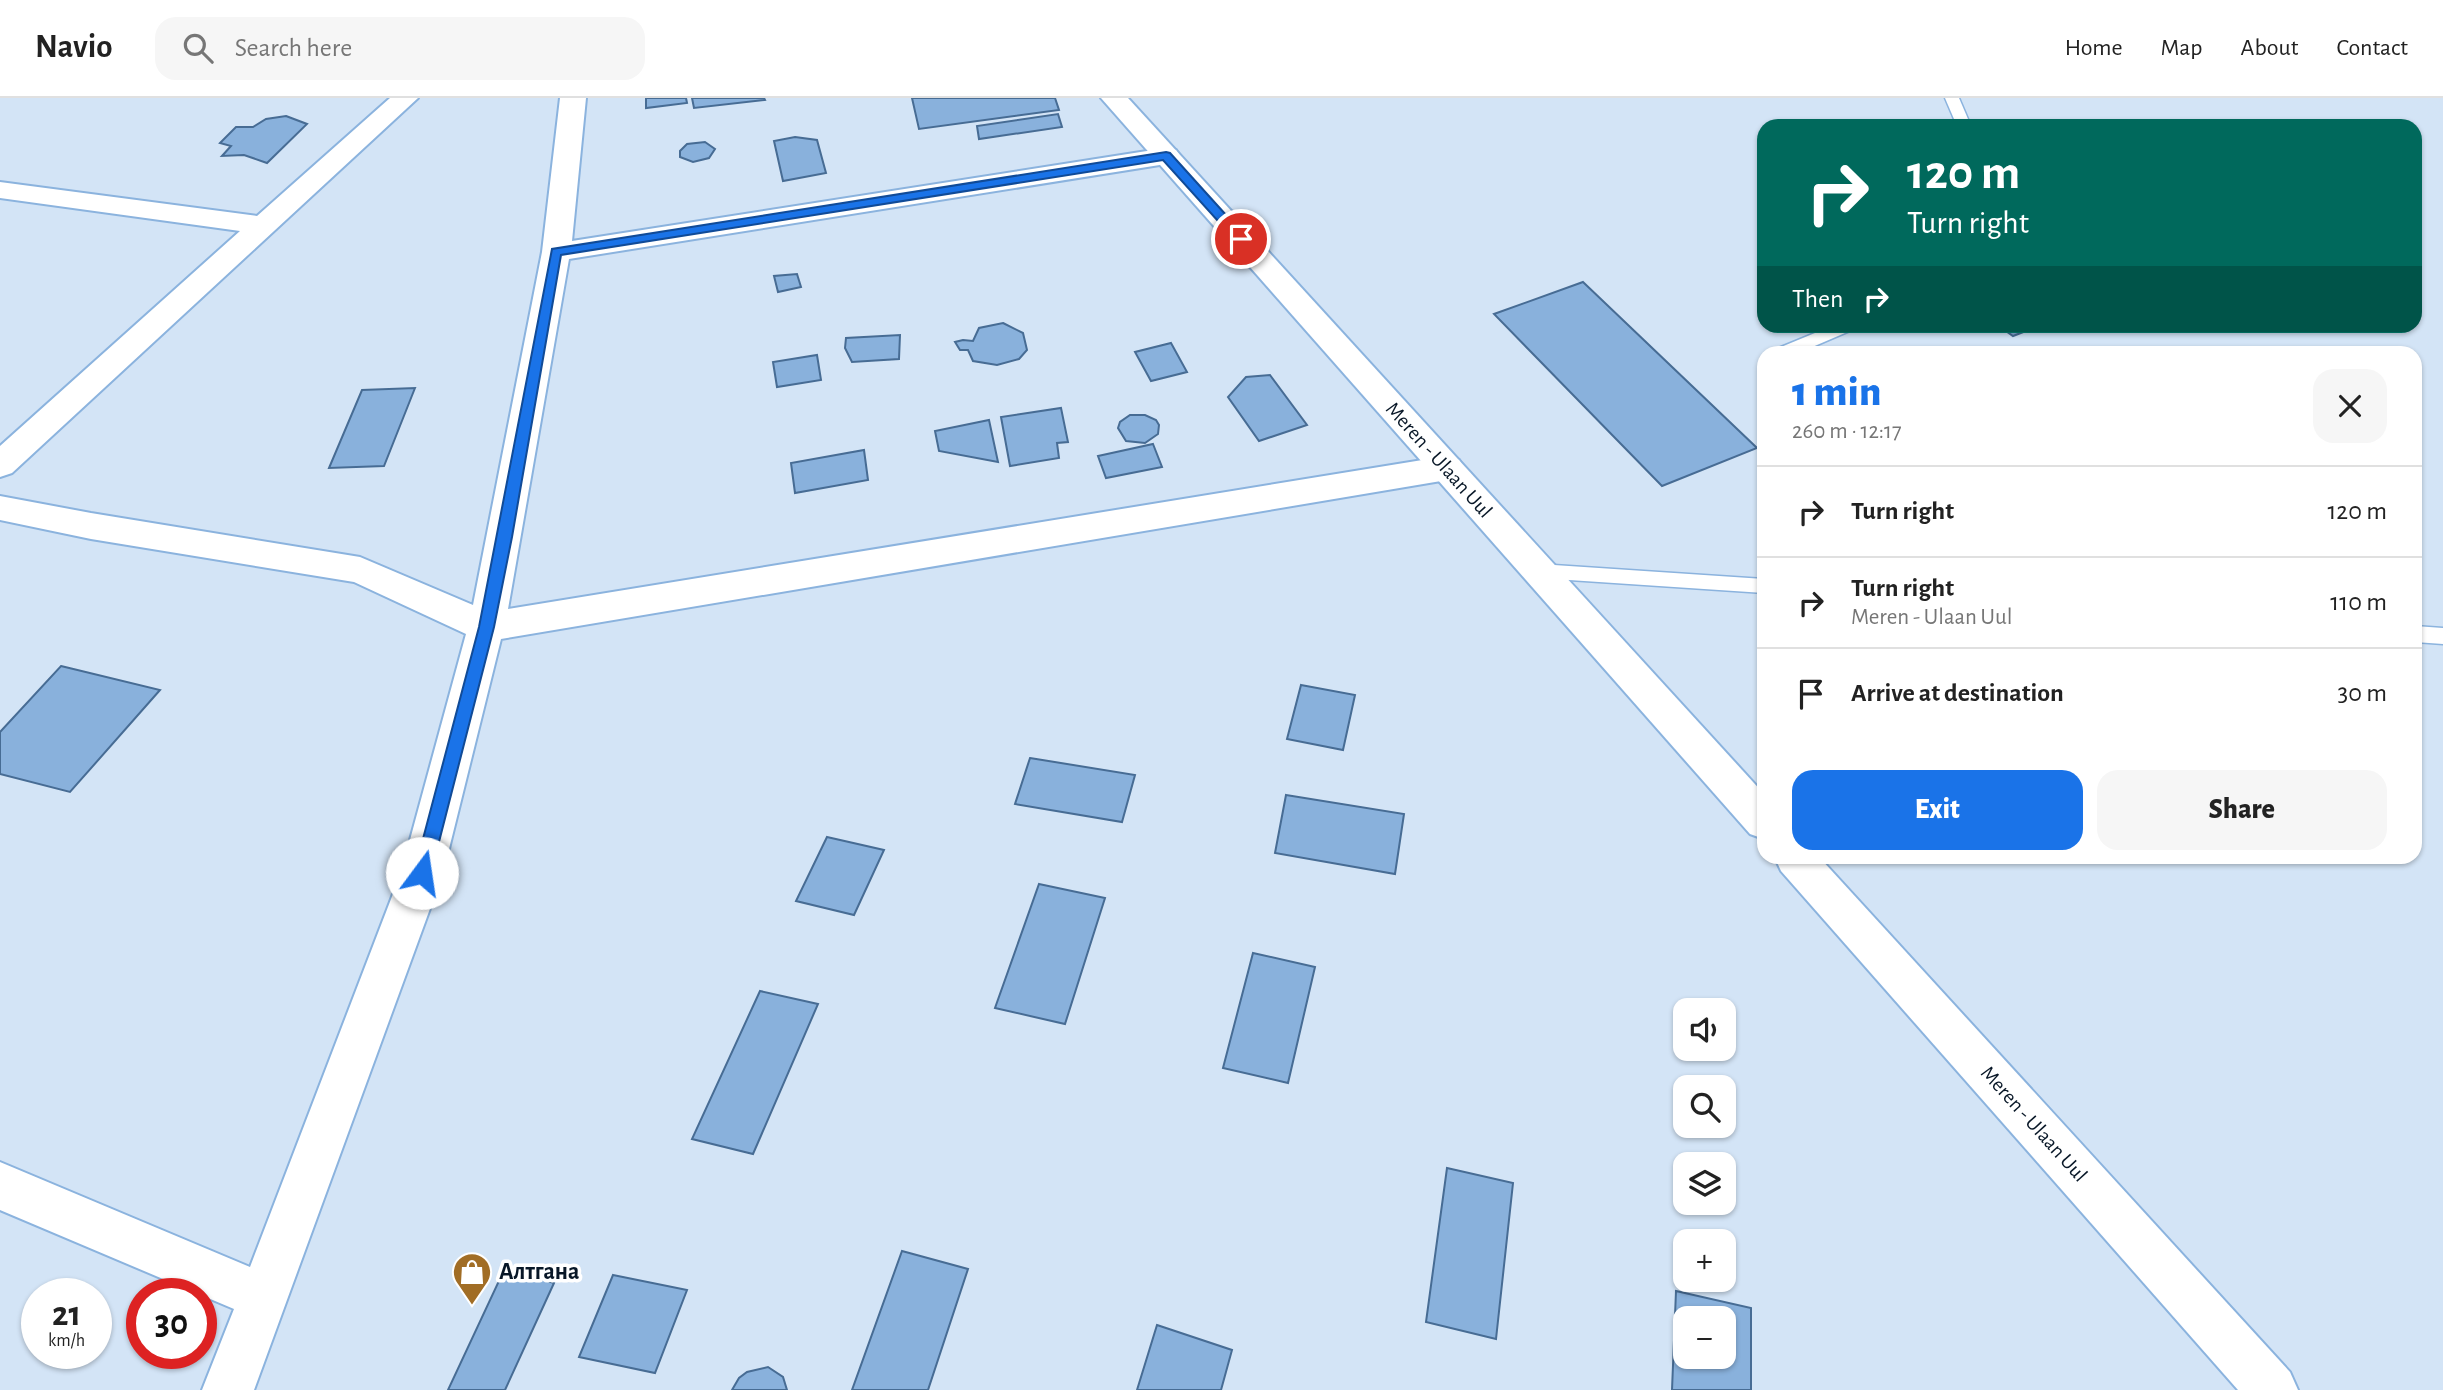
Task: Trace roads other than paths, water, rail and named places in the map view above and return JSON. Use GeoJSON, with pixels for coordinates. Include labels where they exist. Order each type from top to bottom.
{"type":"FeatureCollection","features":[{"type":"Feature","properties":{"kind":"street"},"geometry":{"type":"LineString","coordinates":[[0,465],[405,98]]}},
{"type":"Feature","properties":{"kind":"street"},"geometry":{"type":"LineString","coordinates":[[228,1390],[422,873],[486,627],[505,537],[556,252],[573,98]]}},
{"type":"Feature","properties":{"kind":"street","name":"Meren - Ulaan Uul"},"geometry":{"type":"LineString","coordinates":[[1114,98],[1757,814]]}},
{"type":"Feature","properties":{"kind":"street"},"geometry":{"type":"LineString","coordinates":[[556,252],[1166,156]]}},
{"type":"Feature","properties":{"kind":"street"},"geometry":{"type":"LineString","coordinates":[[0,191],[265,226]]}},
{"type":"Feature","properties":{"kind":"street"},"geometry":{"type":"LineString","coordinates":[[0,508],[91,526],[360,570],[486,627],[1447,468]]}},
{"type":"Feature","properties":{"kind":"street","name":"Meren - Ulaan Uul"},"geometry":{"type":"LineString","coordinates":[[1801,864],[2272,1390]]}},
{"type":"Feature","properties":{"kind":"street"},"geometry":{"type":"LineString","coordinates":[[0,1186],[264,1297]]}},
{"type":"Feature","properties":{"kind":"lane"},"geometry":{"type":"LineString","coordinates":[[1952,98],[1961,119]]}},
{"type":"Feature","properties":{"kind":"lane"},"geometry":{"type":"LineString","coordinates":[[1799,346],[1829,333]]}},
{"type":"Feature","properties":{"kind":"lane"},"geometry":{"type":"LineString","coordinates":[[1539,571],[1757,586]]}},
{"type":"Feature","properties":{"kind":"lane"},"geometry":{"type":"LineString","coordinates":[[2422,634],[2443,636]]}},
{"type":"Feature","properties":{"kind":"place","name":"Алтгана"},"geometry":{"type":"Point","coordinates":[472,1306]}}]}
